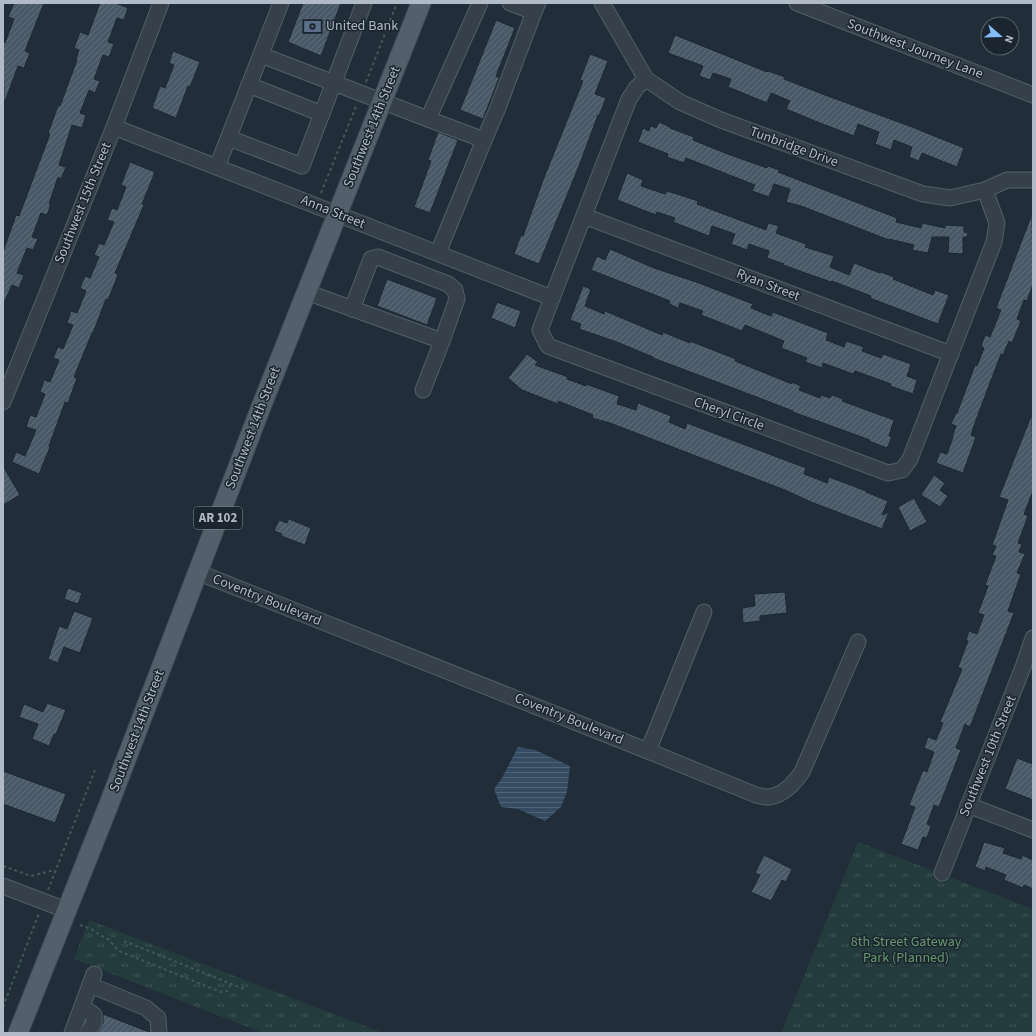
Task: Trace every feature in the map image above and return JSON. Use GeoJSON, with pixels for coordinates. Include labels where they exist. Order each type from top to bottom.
{"type":"FeatureCollection","features":[{"type":"Feature","properties":{"kind":"main road","name":"Southwest 14th Street"},"geometry":{"type":"LineString","coordinates":[[18,1033],[135,739],[197,572],[421,3]]}},
{"type":"Feature","properties":{"kind":"street","name":"Southwest 15th Street"},"geometry":{"type":"LineString","coordinates":[[3,402],[114,127],[161,3]]}},
{"type":"Feature","properties":{"kind":"street"},"geometry":{"type":"LineString","coordinates":[[217,167],[281,3]]}},
{"type":"Feature","properties":{"kind":"street"},"geometry":{"type":"LineString","coordinates":[[229,138],[302,166],[364,3]]}},
{"type":"Feature","properties":{"kind":"street"},"geometry":{"type":"LineString","coordinates":[[428,118],[480,3]]}},
{"type":"Feature","properties":{"kind":"street"},"geometry":{"type":"LineString","coordinates":[[437,279],[442,255],[484,140],[536,8],[510,3]]}},
{"type":"Feature","properties":{"kind":"street","name":"Tunbridge Drive"},"geometry":{"type":"LineString","coordinates":[[602,3],[646,79],[680,102],[721,120],[923,194],[950,198],[984,190],[1007,180],[1032,178]]}},
{"type":"Feature","properties":{"kind":"street","name":"Southwest Journey Lane"},"geometry":{"type":"LineString","coordinates":[[797,3],[1033,95]]}},
{"type":"Feature","properties":{"kind":"street"},"geometry":{"type":"LineString","coordinates":[[261,55],[484,140]]}},
{"type":"Feature","properties":{"kind":"street","name":"Cheryl Circle"},"geometry":{"type":"LineString","coordinates":[[646,79],[637,87],[629,99],[540,330],[548,346],[888,473],[902,470],[910,459],[994,242],[997,223],[984,190]]}},
{"type":"Feature","properties":{"kind":"street"},"geometry":{"type":"LineString","coordinates":[[249,85],[322,114]]}},
{"type":"Feature","properties":{"kind":"street","name":"Anna Street"},"geometry":{"type":"LineString","coordinates":[[114,127],[338,213],[552,298]]}},
{"type":"Feature","properties":{"kind":"street","name":"Ryan Street"},"geometry":{"type":"LineString","coordinates":[[584,216],[951,354]]}},
{"type":"Feature","properties":{"kind":"street"},"geometry":{"type":"LineString","coordinates":[[352,309],[371,259],[378,257],[437,279],[448,284],[455,290],[457,299],[423,390]]}},
{"type":"Feature","properties":{"kind":"street"},"geometry":{"type":"LineString","coordinates":[[306,292],[442,341]]}},
{"type":"Feature","properties":{"kind":"street","name":"Coventry Boulevard"},"geometry":{"type":"LineString","coordinates":[[197,572],[756,795],[769,797],[780,793],[791,786],[802,772],[858,642]]}},
{"type":"Feature","properties":{"kind":"street"},"geometry":{"type":"LineString","coordinates":[[648,751],[704,612]]}},
{"type":"Feature","properties":{"kind":"street","name":"Southwest 10th Street"},"geometry":{"type":"LineString","coordinates":[[942,873],[968,805],[1028,669],[1033,638]]}},
{"type":"Feature","properties":{"kind":"street"},"geometry":{"type":"LineString","coordinates":[[968,805],[1033,830]]}},
{"type":"Feature","properties":{"kind":"street"},"geometry":{"type":"LineString","coordinates":[[3,886],[66,910]]}},
{"type":"Feature","properties":{"kind":"street"},"geometry":{"type":"LineString","coordinates":[[72,1033],[92,979],[146,1008],[158,1018],[159,1033]]}},
{"type":"Feature","properties":{"kind":"street"},"geometry":{"type":"LineString","coordinates":[[82,1006],[94,1015],[94,1022],[88,1033]]}},
{"type":"Feature","properties":{"kind":"path"},"geometry":{"type":"LineString","coordinates":[[365,83],[397,3]]}},
{"type":"Feature","properties":{"kind":"path"},"geometry":{"type":"LineString","coordinates":[[317,205],[357,104]]}},
{"type":"Feature","properties":{"kind":"path"},"geometry":{"type":"LineString","coordinates":[[47,892],[95,770]]}},
{"type":"Feature","properties":{"kind":"path"},"geometry":{"type":"LineString","coordinates":[[3,866],[31,876],[55,870]]}},
{"type":"Feature","properties":{"kind":"path"},"geometry":{"type":"LineString","coordinates":[[3,1007],[40,912]]}},
{"type":"Feature","properties":{"kind":"path"},"geometry":{"type":"LineString","coordinates":[[80,924],[108,939],[118,952],[221,992],[227,991],[231,984]]}},
{"type":"Feature","properties":{"kind":"path"},"geometry":{"type":"LineString","coordinates":[[124,941],[244,989]]}},
{"type":"Feature","properties":{"kind":"green space","name":"8th Street Gateway Park (Planned)"},"geometry":{"type":"Polygon","coordinates":[[[858,842],[1033,909],[1033,1033],[781,1033],[858,842]]]}},
{"type":"Feature","properties":{"kind":"green space"},"geometry":{"type":"Polygon","coordinates":[[[89,920],[383,1033],[263,1033],[74,959],[89,920]]]}},
{"type":"Feature","properties":{"kind":"water"},"geometry":{"type":"Polygon","coordinates":[[[518,747],[535,750],[570,766],[567,792],[561,807],[545,821],[518,809],[501,807],[494,789],[502,778],[518,747]]]}},
{"type":"Feature","properties":{"kind":"building"},"geometry":{"type":"Polygon","coordinates":[[[14,3],[44,3],[25,51],[30,53],[24,68],[18,66],[4,104],[3,42],[5,43],[14,19],[8,17],[14,3]]]}},
{"type":"Feature","properties":{"kind":"building"},"geometry":{"type":"Polygon","coordinates":[[[100,3],[116,3],[128,8],[124,20],[117,18],[108,42],[114,44],[109,57],[103,55],[94,79],[100,81],[95,93],[89,90],[80,113],[86,115],[82,128],[72,125],[59,165],[66,167],[61,179],[58,177],[47,215],[41,213],[32,237],[38,239],[33,250],[27,248],[17,273],[24,275],[19,288],[12,285],[3,305],[3,252],[16,215],[19,216],[50,134],[48,133],[58,106],[60,106],[77,60],[79,50],[74,48],[80,32],[88,35],[100,3]]]}},
{"type":"Feature","properties":{"kind":"building","name":"United Bank"},"geometry":{"type":"Polygon","coordinates":[[[303,3],[341,3],[321,56],[288,42],[303,3]]]}},
{"type":"Feature","properties":{"kind":"building"},"geometry":{"type":"Polygon","coordinates":[[[496,20],[515,28],[496,76],[499,78],[483,119],[460,110],[496,20]]]}},
{"type":"Feature","properties":{"kind":"building"},"geometry":{"type":"Polygon","coordinates":[[[675,35],[767,72],[768,71],[785,77],[784,79],[964,148],[957,167],[922,153],[919,161],[909,157],[912,147],[894,140],[891,150],[875,144],[879,132],[858,124],[854,136],[815,121],[786,109],[790,101],[771,93],[767,103],[728,87],[731,79],[713,73],[710,80],[699,76],[703,66],[668,53],[675,35]]]}},
{"type":"Feature","properties":{"kind":"building"},"geometry":{"type":"Polygon","coordinates":[[[173,51],[200,62],[190,87],[188,86],[176,118],[152,108],[160,86],[165,88],[174,65],[169,63],[173,51]]]}},
{"type":"Feature","properties":{"kind":"building"},"geometry":{"type":"Polygon","coordinates":[[[590,54],[608,61],[595,94],[606,98],[539,264],[514,254],[521,235],[523,236],[543,180],[583,81],[580,80],[590,54]]]}},
{"type":"Feature","properties":{"kind":"building"},"geometry":{"type":"Polygon","coordinates":[[[659,122],[694,137],[693,140],[725,153],[767,168],[768,166],[779,170],[778,172],[897,218],[896,222],[921,228],[922,223],[945,228],[945,225],[964,226],[964,232],[968,233],[967,237],[963,237],[963,254],[948,253],[949,237],[932,237],[928,253],[912,250],[914,245],[889,240],[801,206],[786,202],[790,189],[774,184],[769,197],[752,191],[755,185],[686,158],[684,163],[667,157],[668,154],[638,142],[643,128],[649,131],[651,126],[656,128],[659,122]]]}},
{"type":"Feature","properties":{"kind":"building"},"geometry":{"type":"Polygon","coordinates":[[[438,132],[458,140],[430,213],[414,207],[431,161],[428,160],[438,132]]]}},
{"type":"Feature","properties":{"kind":"building"},"geometry":{"type":"Polygon","coordinates":[[[130,162],[155,172],[142,204],[144,205],[115,273],[118,275],[108,300],[106,299],[74,377],[77,378],[68,403],[65,402],[39,474],[12,462],[16,452],[25,456],[36,430],[26,427],[30,415],[36,417],[45,394],[40,392],[44,380],[50,382],[59,360],[53,358],[58,347],[63,349],[73,325],[67,323],[71,311],[77,313],[86,291],[80,288],[85,276],[90,278],[99,257],[94,255],[99,243],[104,245],[114,222],[107,220],[112,208],[117,210],[126,187],[121,185],[130,162]]]}},
{"type":"Feature","properties":{"kind":"building"},"geometry":{"type":"Polygon","coordinates":[[[627,173],[643,180],[641,186],[665,194],[667,191],[698,201],[697,204],[766,230],[768,223],[779,226],[776,233],[806,244],[805,247],[834,256],[830,267],[849,275],[854,263],[894,277],[893,279],[933,295],[935,290],[949,295],[938,324],[870,298],[871,296],[832,281],[831,282],[783,265],[784,264],[767,258],[769,251],[749,244],[747,250],[731,244],[735,234],[712,226],[709,236],[673,222],[675,218],[657,212],[656,215],[617,200],[627,173]]]}},
{"type":"Feature","properties":{"kind":"building"},"geometry":{"type":"Polygon","coordinates":[[[1032,214],[1033,284],[1027,301],[1024,300],[1017,319],[1021,321],[1012,343],[1009,341],[1003,355],[1001,354],[976,420],[971,435],[976,437],[963,473],[936,463],[940,452],[947,454],[956,426],[951,424],[957,413],[975,365],[977,366],[984,348],[981,346],[985,335],[990,337],[1001,310],[996,308],[1032,214]]]}},
{"type":"Feature","properties":{"kind":"building"},"geometry":{"type":"Polygon","coordinates":[[[610,249],[654,268],[699,283],[753,304],[751,308],[771,316],[773,312],[828,333],[826,340],[844,347],[846,341],[864,347],[862,351],[881,358],[883,354],[911,364],[907,376],[917,380],[913,394],[855,371],[853,374],[823,363],[822,368],[805,362],[807,358],[781,348],[784,341],[745,325],[742,331],[701,315],[703,311],[680,303],[678,308],[669,304],[670,301],[591,270],[597,256],[605,260],[610,249]]]}},
{"type":"Feature","properties":{"kind":"building"},"geometry":{"type":"Polygon","coordinates":[[[387,279],[437,298],[427,325],[377,306],[387,279]]]}},
{"type":"Feature","properties":{"kind":"building"},"geometry":{"type":"Polygon","coordinates":[[[583,286],[591,289],[585,306],[604,314],[605,311],[662,335],[663,332],[736,359],[735,361],[792,384],[792,382],[801,386],[799,390],[820,398],[821,395],[830,398],[832,395],[843,399],[842,401],[894,420],[889,436],[892,437],[887,448],[869,441],[870,440],[653,358],[617,342],[579,329],[581,324],[570,320],[583,286]]]}},
{"type":"Feature","properties":{"kind":"building"},"geometry":{"type":"Polygon","coordinates":[[[497,302],[521,311],[515,328],[491,318],[497,302]]]}},
{"type":"Feature","properties":{"kind":"building"},"geometry":{"type":"Polygon","coordinates":[[[527,354],[538,362],[535,365],[568,377],[567,379],[619,396],[617,404],[636,410],[638,403],[671,416],[669,422],[685,429],[687,423],[806,468],[804,474],[827,483],[829,477],[888,501],[882,515],[889,512],[882,529],[610,423],[592,418],[593,415],[558,401],[558,404],[522,390],[508,378],[527,354]]]}},
{"type":"Feature","properties":{"kind":"building"},"geometry":{"type":"Polygon","coordinates":[[[1032,414],[1033,491],[1024,514],[1028,516],[1018,543],[1022,544],[1019,552],[1025,554],[1017,573],[1021,574],[1008,611],[1014,613],[970,727],[965,724],[956,748],[961,750],[939,807],[934,805],[927,824],[931,826],[927,838],[923,837],[918,850],[901,844],[915,807],[909,805],[923,770],[927,772],[934,752],[924,748],[928,737],[936,740],[943,723],[940,722],[962,669],[958,667],[968,641],[966,640],[969,631],[977,634],[984,615],[978,613],[988,586],[985,585],[996,556],[992,555],[996,546],[992,545],[1008,500],[999,497],[1032,414]]]}},
{"type":"Feature","properties":{"kind":"building"},"geometry":{"type":"Polygon","coordinates":[[[3,466],[20,495],[3,505],[3,466]]]}},
{"type":"Feature","properties":{"kind":"building"},"geometry":{"type":"Polygon","coordinates":[[[934,475],[945,483],[940,490],[948,496],[940,507],[921,495],[934,475]]]}},
{"type":"Feature","properties":{"kind":"building"},"geometry":{"type":"Polygon","coordinates":[[[914,498],[927,522],[910,531],[898,507],[914,498]]]}},
{"type":"Feature","properties":{"kind":"building"},"geometry":{"type":"Polygon","coordinates":[[[289,519],[311,528],[305,545],[281,536],[282,534],[274,531],[279,520],[287,523],[289,519]]]}},
{"type":"Feature","properties":{"kind":"building"},"geometry":{"type":"Polygon","coordinates":[[[68,588],[82,593],[78,604],[64,599],[68,588]]]}},
{"type":"Feature","properties":{"kind":"building"},"geometry":{"type":"Polygon","coordinates":[[[785,592],[787,613],[760,616],[760,621],[743,623],[742,608],[755,606],[754,594],[785,592]]]}},
{"type":"Feature","properties":{"kind":"building"},"geometry":{"type":"Polygon","coordinates":[[[74,611],[93,618],[80,653],[64,647],[58,663],[48,659],[59,626],[67,629],[74,611]]]}},
{"type":"Feature","properties":{"kind":"building"},"geometry":{"type":"Polygon","coordinates":[[[47,703],[66,710],[56,734],[54,734],[49,746],[32,739],[38,724],[19,717],[24,704],[43,712],[47,703]]]}},
{"type":"Feature","properties":{"kind":"building"},"geometry":{"type":"Polygon","coordinates":[[[1017,758],[1033,764],[1033,800],[1005,789],[1017,758]]]}},
{"type":"Feature","properties":{"kind":"building"},"geometry":{"type":"Polygon","coordinates":[[[3,771],[66,794],[55,823],[3,804],[3,771]]]}},
{"type":"Feature","properties":{"kind":"building"},"geometry":{"type":"Polygon","coordinates":[[[984,842],[1005,848],[1003,853],[1021,859],[1022,855],[1033,860],[1033,889],[1024,885],[1023,888],[1004,880],[1006,875],[986,867],[985,871],[975,867],[984,842]]]}},
{"type":"Feature","properties":{"kind":"building"},"geometry":{"type":"Polygon","coordinates":[[[764,855],[792,869],[786,882],[782,880],[771,901],[751,892],[760,875],[755,873],[764,855]]]}},
{"type":"Feature","properties":{"kind":"building"},"geometry":{"type":"Polygon","coordinates":[[[103,1014],[149,1033],[98,1033],[103,1023],[103,1014]]]}},
{"type":"Feature","properties":{"kind":"place","name":"United Bank"},"geometry":{"type":"Point","coordinates":[313,26]}}]}
